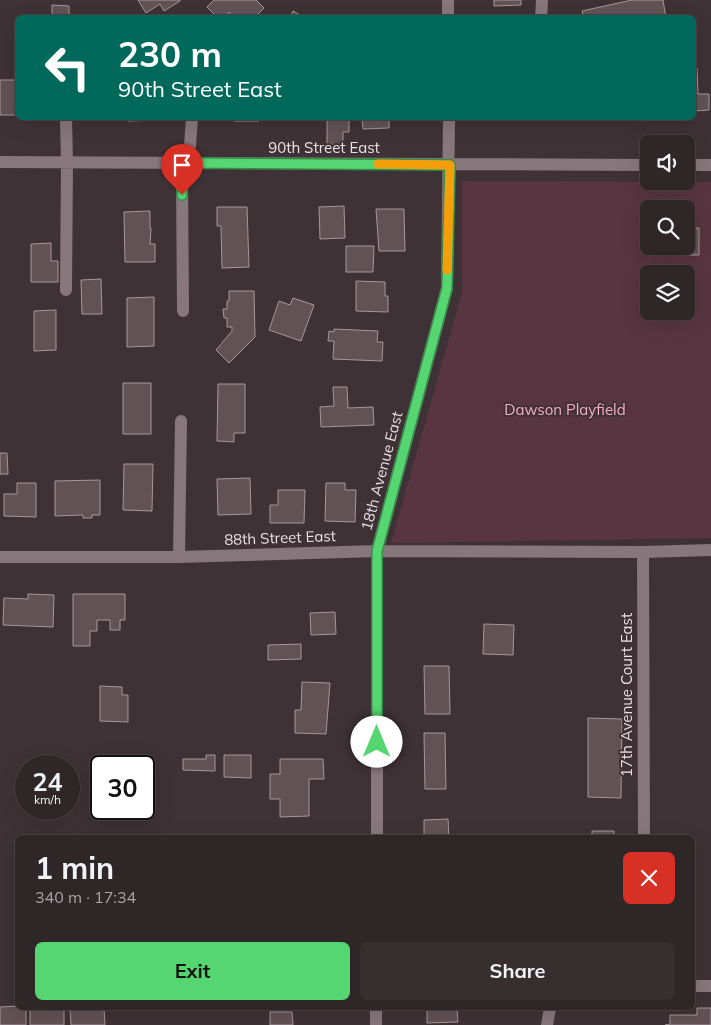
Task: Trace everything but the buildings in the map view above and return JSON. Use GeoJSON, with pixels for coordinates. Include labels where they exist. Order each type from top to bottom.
{"type":"FeatureCollection","features":[{"type":"Feature","properties":{"kind":"street"},"geometry":{"type":"LineString","coordinates":[[448,0],[448,15]]}},
{"type":"Feature","properties":{"kind":"street"},"geometry":{"type":"LineString","coordinates":[[541,15],[542,0]]}},
{"type":"Feature","properties":{"kind":"street"},"geometry":{"type":"LineString","coordinates":[[66,120],[66,290]]}},
{"type":"Feature","properties":{"kind":"street"},"geometry":{"type":"LineString","coordinates":[[183,311],[182,176],[190,146],[192,120]]}},
{"type":"Feature","properties":{"kind":"street","name":"18th Avenue East"},"geometry":{"type":"LineString","coordinates":[[377,835],[377,551],[447,288],[450,165],[449,120]]}},
{"type":"Feature","properties":{"kind":"street","name":"90th Street East"},"geometry":{"type":"LineString","coordinates":[[0,162],[640,165]]}},
{"type":"Feature","properties":{"kind":"street"},"geometry":{"type":"LineString","coordinates":[[695,165],[711,165]]}},
{"type":"Feature","properties":{"kind":"street"},"geometry":{"type":"LineString","coordinates":[[179,557],[181,421]]}},
{"type":"Feature","properties":{"kind":"street","name":"88th Street East"},"geometry":{"type":"LineString","coordinates":[[0,557],[179,557],[377,551],[643,552],[711,550]]}},
{"type":"Feature","properties":{"kind":"street","name":"17th Avenue Court East"},"geometry":{"type":"LineString","coordinates":[[643,552],[644,835]]}},
{"type":"Feature","properties":{"kind":"street"},"geometry":{"type":"LineString","coordinates":[[695,986],[711,986]]}},
{"type":"Feature","properties":{"kind":"street"},"geometry":{"type":"LineString","coordinates":[[376,1010],[376,1025]]}},
{"type":"Feature","properties":{"kind":"street"},"geometry":{"type":"LineString","coordinates":[[547,1025],[550,1010]]}},
{"type":"Feature","properties":{"kind":"green space","name":"Dawson Playfield"},"geometry":{"type":"Polygon","coordinates":[[[462,181],[640,182],[640,190],[695,190],[695,182],[711,182],[711,538],[391,543],[462,293],[462,181]]]}},
{"type":"Feature","properties":{"kind":"slow traffic"},"geometry":{"type":"LineString","coordinates":[[378,164],[450,165],[447,270]]}},
{"type":"Feature","properties":{"kind":"route"},"geometry":{"type":"LineString","coordinates":[[182,195],[182,176],[187,163],[450,165],[447,288],[377,551],[377,742]]}}]}
